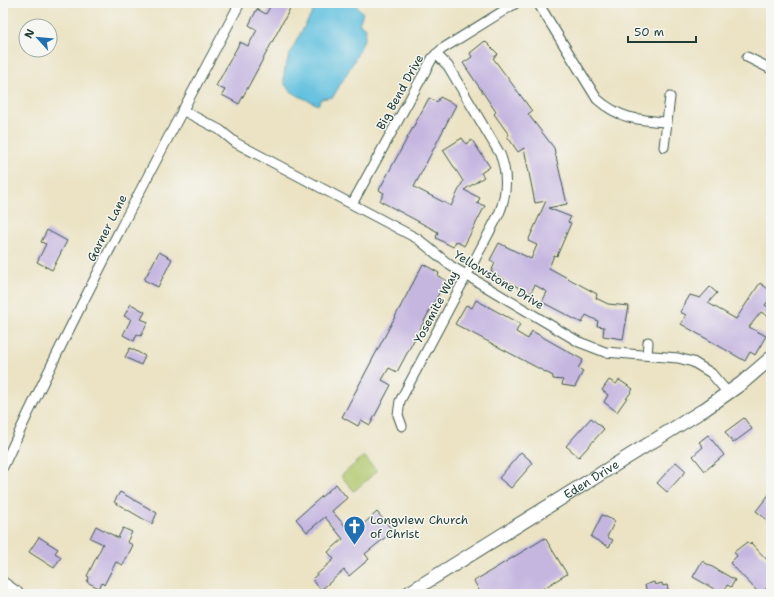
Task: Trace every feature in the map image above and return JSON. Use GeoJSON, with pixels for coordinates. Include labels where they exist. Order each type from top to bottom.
{"type":"FeatureCollection","features":[{"type":"Feature","properties":{"kind":"street","name":"Garner Lane"},"geometry":{"type":"LineString","coordinates":[[3,467],[40,387],[134,200],[240,3]]}},
{"type":"Feature","properties":{"kind":"street","name":"Big Bend Drive"},"geometry":{"type":"LineString","coordinates":[[352,204],[428,65],[436,54],[516,3]]}},
{"type":"Feature","properties":{"kind":"street"},"geometry":{"type":"LineString","coordinates":[[538,3],[597,99],[610,110],[624,117],[638,120],[666,122]]}},
{"type":"Feature","properties":{"kind":"street","name":"Yosemite Way"},"geometry":{"type":"LineString","coordinates":[[402,426],[398,415],[400,401],[502,208],[506,193],[506,176],[503,161],[497,148],[448,66],[436,54]]}},
{"type":"Feature","properties":{"kind":"street"},"geometry":{"type":"LineString","coordinates":[[747,57],[771,70]]}},
{"type":"Feature","properties":{"kind":"street"},"geometry":{"type":"LineString","coordinates":[[664,147],[670,97]]}},
{"type":"Feature","properties":{"kind":"street","name":"Yellowstone Drive"},"geometry":{"type":"LineString","coordinates":[[182,110],[220,130],[232,141],[418,239],[445,262],[466,276],[594,348],[605,352],[678,358],[693,362],[711,373],[728,393]]}},
{"type":"Feature","properties":{"kind":"street"},"geometry":{"type":"LineString","coordinates":[[647,355],[648,342]]}},
{"type":"Feature","properties":{"kind":"street","name":"Eden Drive"},"geometry":{"type":"LineString","coordinates":[[407,594],[728,393],[771,358]]}},
{"type":"Feature","properties":{"kind":"street"},"geometry":{"type":"LineString","coordinates":[[3,584],[17,594]]}},
{"type":"Feature","properties":{"kind":"green space"},"geometry":{"type":"Polygon","coordinates":[[[364,456],[377,471],[354,491],[341,476],[364,456]]]}},
{"type":"Feature","properties":{"kind":"water"},"geometry":{"type":"Polygon","coordinates":[[[318,3],[354,3],[363,13],[359,24],[366,28],[358,53],[333,97],[321,99],[318,105],[292,92],[286,86],[284,78],[285,68],[294,44],[318,3]]]}},
{"type":"Feature","properties":{"kind":"building"},"geometry":{"type":"Polygon","coordinates":[[[272,3],[293,3],[239,104],[222,95],[225,90],[216,86],[240,42],[248,46],[257,30],[249,25],[257,9],[266,14],[272,3]]]}},
{"type":"Feature","properties":{"kind":"building"},"geometry":{"type":"Polygon","coordinates":[[[485,41],[498,54],[493,58],[532,111],[528,114],[554,148],[567,204],[548,208],[571,217],[568,222],[571,223],[557,256],[554,255],[549,268],[597,294],[596,298],[608,304],[629,306],[623,339],[603,336],[604,327],[597,326],[598,321],[586,315],[582,323],[542,302],[547,292],[535,285],[530,294],[491,272],[495,263],[490,260],[499,243],[531,259],[537,245],[528,241],[546,201],[535,203],[524,148],[518,152],[507,136],[509,135],[494,114],[496,112],[463,63],[472,57],[470,53],[485,41]]]}},
{"type":"Feature","properties":{"kind":"building"},"geometry":{"type":"Polygon","coordinates":[[[440,97],[456,105],[414,187],[451,206],[463,181],[443,150],[462,138],[466,144],[472,140],[490,167],[481,173],[484,177],[464,190],[480,198],[477,203],[485,206],[464,246],[456,241],[453,247],[436,238],[438,232],[380,201],[384,193],[379,190],[429,98],[437,102],[440,97]]]}},
{"type":"Feature","properties":{"kind":"building"},"geometry":{"type":"Polygon","coordinates":[[[47,230],[67,241],[52,270],[37,262],[46,244],[41,242],[47,230]]]}},
{"type":"Feature","properties":{"kind":"building"},"geometry":{"type":"Polygon","coordinates":[[[159,252],[172,259],[158,287],[144,280],[159,252]]]}},
{"type":"Feature","properties":{"kind":"building"},"geometry":{"type":"Polygon","coordinates":[[[423,264],[439,273],[438,276],[446,280],[397,372],[389,368],[382,380],[391,385],[370,425],[361,420],[358,426],[342,417],[423,264]]]}},
{"type":"Feature","properties":{"kind":"building"},"geometry":{"type":"Polygon","coordinates":[[[760,283],[771,291],[771,298],[765,305],[771,309],[771,318],[761,312],[749,327],[766,336],[755,355],[750,352],[745,361],[681,324],[686,315],[680,312],[690,295],[700,298],[710,287],[717,293],[708,303],[736,319],[760,283]]]}},
{"type":"Feature","properties":{"kind":"building"},"geometry":{"type":"Polygon","coordinates":[[[476,300],[520,324],[516,332],[528,339],[532,331],[583,360],[578,368],[583,371],[575,387],[562,385],[563,380],[553,379],[553,376],[455,324],[466,305],[472,308],[476,300]]]}},
{"type":"Feature","properties":{"kind":"building"},"geometry":{"type":"Polygon","coordinates":[[[131,304],[145,312],[141,319],[148,322],[141,336],[137,334],[134,341],[123,335],[131,319],[124,316],[131,304]]]}},
{"type":"Feature","properties":{"kind":"building"},"geometry":{"type":"Polygon","coordinates":[[[130,348],[145,356],[141,365],[125,357],[130,348]]]}},
{"type":"Feature","properties":{"kind":"building"},"geometry":{"type":"Polygon","coordinates":[[[609,380],[616,384],[619,380],[633,389],[617,412],[604,402],[608,395],[602,390],[609,380]]]}},
{"type":"Feature","properties":{"kind":"building"},"geometry":{"type":"Polygon","coordinates":[[[591,418],[604,429],[579,457],[566,446],[591,418]]]}},
{"type":"Feature","properties":{"kind":"building"},"geometry":{"type":"Polygon","coordinates":[[[744,418],[752,429],[733,443],[725,432],[744,418]]]}},
{"type":"Feature","properties":{"kind":"building"},"geometry":{"type":"Polygon","coordinates":[[[708,435],[724,455],[705,471],[693,456],[703,447],[699,442],[708,435]]]}},
{"type":"Feature","properties":{"kind":"building"},"geometry":{"type":"Polygon","coordinates":[[[521,452],[533,463],[511,488],[499,478],[521,452]]]}},
{"type":"Feature","properties":{"kind":"building"},"geometry":{"type":"Polygon","coordinates":[[[676,462],[686,471],[667,492],[657,483],[676,462]]]}},
{"type":"Feature","properties":{"kind":"building","name":"Longview Church of Christ"},"geometry":{"type":"Polygon","coordinates":[[[336,484],[347,498],[332,511],[352,534],[377,512],[393,531],[365,554],[369,559],[349,576],[344,570],[321,590],[312,579],[334,559],[328,552],[343,539],[325,517],[307,532],[296,519],[336,484]]]}},
{"type":"Feature","properties":{"kind":"building"},"geometry":{"type":"Polygon","coordinates":[[[120,492],[157,513],[152,524],[114,502],[120,492]]]}},
{"type":"Feature","properties":{"kind":"building"},"geometry":{"type":"Polygon","coordinates":[[[771,492],[771,523],[756,511],[771,492]]]}},
{"type":"Feature","properties":{"kind":"building"},"geometry":{"type":"Polygon","coordinates":[[[602,515],[615,521],[607,537],[613,540],[609,547],[591,537],[602,515]]]}},
{"type":"Feature","properties":{"kind":"building"},"geometry":{"type":"Polygon","coordinates":[[[96,526],[118,538],[123,528],[132,532],[127,542],[133,545],[123,565],[116,562],[104,585],[102,583],[99,588],[87,582],[89,577],[87,576],[103,544],[90,538],[96,526]]]}},
{"type":"Feature","properties":{"kind":"building"},"geometry":{"type":"Polygon","coordinates":[[[39,537],[58,549],[55,553],[61,557],[54,568],[29,552],[39,537]]]}},
{"type":"Feature","properties":{"kind":"building"},"geometry":{"type":"Polygon","coordinates":[[[545,538],[567,574],[534,594],[481,594],[474,581],[545,538]]]}},
{"type":"Feature","properties":{"kind":"building"},"geometry":{"type":"Polygon","coordinates":[[[747,542],[750,545],[751,543],[771,564],[771,584],[760,594],[730,563],[737,556],[734,552],[747,542]]]}},
{"type":"Feature","properties":{"kind":"building"},"geometry":{"type":"Polygon","coordinates":[[[702,561],[735,580],[731,587],[727,585],[723,594],[693,577],[702,561]]]}},
{"type":"Feature","properties":{"kind":"building"},"geometry":{"type":"Polygon","coordinates":[[[654,582],[655,585],[662,583],[663,586],[667,585],[669,594],[645,594],[647,592],[645,585],[654,582]]]}},
{"type":"Feature","properties":{"kind":"place","name":"Longview Church of Christ"},"geometry":{"type":"Point","coordinates":[354,546]}}]}
